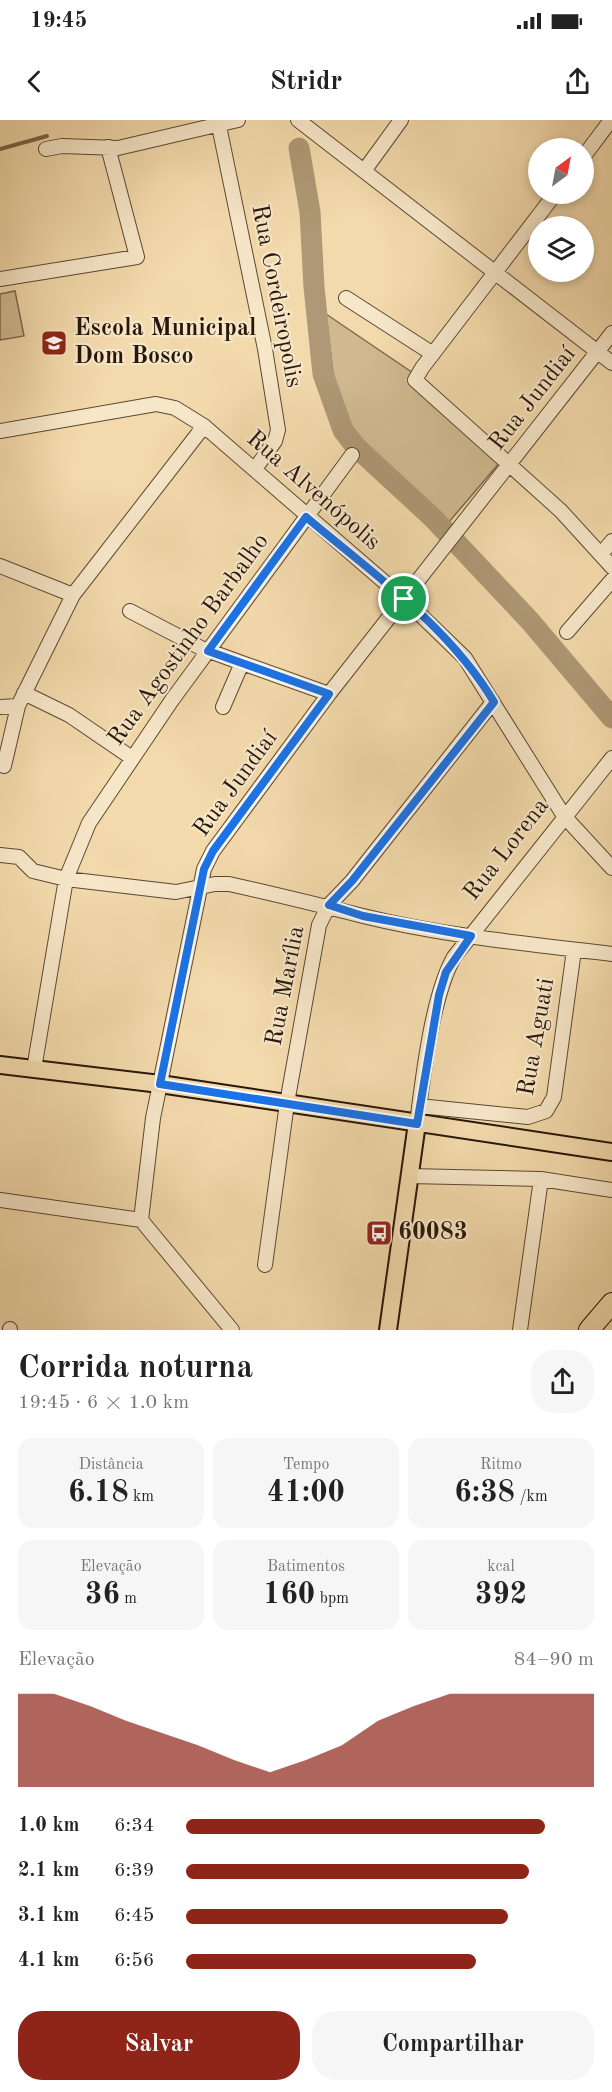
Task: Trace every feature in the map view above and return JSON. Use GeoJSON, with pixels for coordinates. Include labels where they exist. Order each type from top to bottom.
{"type":"FeatureCollection","features":[{"type":"Feature","properties":{"kind":"highway"},"geometry":{"type":"LineString","coordinates":[[589,1330],[612,1303]]}},
{"type":"Feature","properties":{"kind":"main road"},"geometry":{"type":"LineString","coordinates":[[0,1065],[160,1084],[612,1152]]}},
{"type":"Feature","properties":{"kind":"main road","name":"Rua Lorena"},"geometry":{"type":"LineString","coordinates":[[388,1330],[417,1124]]}},
{"type":"Feature","properties":{"kind":"street"},"geometry":{"type":"LineString","coordinates":[[46,149],[62,146],[129,146],[238,120]]}},
{"type":"Feature","properties":{"kind":"street"},"geometry":{"type":"LineString","coordinates":[[298,120],[612,363]]}},
{"type":"Feature","properties":{"kind":"street"},"geometry":{"type":"LineString","coordinates":[[364,171],[400,120]]}},
{"type":"Feature","properties":{"kind":"street"},"geometry":{"type":"LineString","coordinates":[[594,142],[606,125]]}},
{"type":"Feature","properties":{"kind":"street","name":"Rua Cordeiropolis"},"geometry":{"type":"LineString","coordinates":[[219,126],[265,349],[278,430],[275,441],[255,469]]}},
{"type":"Feature","properties":{"kind":"street"},"geometry":{"type":"LineString","coordinates":[[0,279],[136,257],[108,147]]}},
{"type":"Feature","properties":{"kind":"street"},"geometry":{"type":"LineString","coordinates":[[547,204],[422,368],[416,377],[417,383],[561,511],[602,553],[612,567]]}},
{"type":"Feature","properties":{"kind":"street"},"geometry":{"type":"LineString","coordinates":[[346,298],[433,354]]}},
{"type":"Feature","properties":{"kind":"street","name":"Rua Jundiaí"},"geometry":{"type":"LineString","coordinates":[[141,1220],[160,1084],[198,889],[213,851],[329,694],[612,333]]}},
{"type":"Feature","properties":{"kind":"street","name":"Rua Alvenópolis"},"geometry":{"type":"LineString","coordinates":[[0,431],[156,404],[175,408],[204,426],[255,469],[306,517],[404,599],[465,658],[564,816],[612,868]]}},
{"type":"Feature","properties":{"kind":"street"},"geometry":{"type":"LineString","coordinates":[[4,766],[21,700],[73,595],[204,426]]}},
{"type":"Feature","properties":{"kind":"street","name":"Rua Agostinho Barbalho"},"geometry":{"type":"LineString","coordinates":[[34,1069],[66,879],[89,823],[208,651],[352,455]]}},
{"type":"Feature","properties":{"kind":"street"},"geometry":{"type":"LineString","coordinates":[[602,553],[612,541]]}},
{"type":"Feature","properties":{"kind":"street"},"geometry":{"type":"LineString","coordinates":[[0,566],[73,595]]}},
{"type":"Feature","properties":{"kind":"street"},"geometry":{"type":"LineString","coordinates":[[567,632],[612,580]]}},
{"type":"Feature","properties":{"kind":"street"},"geometry":{"type":"LineString","coordinates":[[130,611],[208,651],[329,694]]}},
{"type":"Feature","properties":{"kind":"street"},"geometry":{"type":"LineString","coordinates":[[223,707],[243,663]]}},
{"type":"Feature","properties":{"kind":"street"},"geometry":{"type":"LineString","coordinates":[[0,707],[21,700],[69,715],[132,758]]}},
{"type":"Feature","properties":{"kind":"street","name":"Rua Marília"},"geometry":{"type":"LineString","coordinates":[[265,1265],[287,1103],[319,925],[329,905],[352,881],[494,702]]}},
{"type":"Feature","properties":{"kind":"street","name":"Rua Lorena"},"geometry":{"type":"LineString","coordinates":[[417,1124],[439,995],[446,972],[564,816],[612,758]]}},
{"type":"Feature","properties":{"kind":"street"},"geometry":{"type":"LineString","coordinates":[[0,855],[19,857],[33,871],[66,879],[176,892],[215,884],[229,884],[329,905],[363,916],[471,936],[612,954]]}},
{"type":"Feature","properties":{"kind":"street","name":"Rua Aguati"},"geometry":{"type":"LineString","coordinates":[[419,1106],[528,1117],[546,1112],[554,1097],[574,950]]}},
{"type":"Feature","properties":{"kind":"street"},"geometry":{"type":"LineString","coordinates":[[409,1176],[542,1179],[612,1190]]}},
{"type":"Feature","properties":{"kind":"street"},"geometry":{"type":"LineString","coordinates":[[520,1330],[542,1179]]}},
{"type":"Feature","properties":{"kind":"street"},"geometry":{"type":"LineString","coordinates":[[0,1200],[141,1220],[232,1330]]}},
{"type":"Feature","properties":{"kind":"shaded area"},"geometry":{"type":"Polygon","coordinates":[[[15,291],[24,336],[0,340],[0,294],[15,291]]]}},
{"type":"Feature","properties":{"kind":"shaded area"},"geometry":{"type":"Polygon","coordinates":[[[326,314],[416,375],[501,461],[448,523],[356,447],[333,373],[326,314]]]}},
{"type":"Feature","properties":{"kind":"waterway"},"geometry":{"type":"LineString","coordinates":[[0,149],[47,136]]}},
{"type":"Feature","properties":{"kind":"waterway"},"geometry":{"type":"LineString","coordinates":[[299,148],[310,212],[314,287],[323,374],[343,430],[356,447],[433,518],[530,621],[612,718]]}},
{"type":"Feature","properties":{"kind":"place","name":"Escola Municipal Dom Bosco"},"geometry":{"type":"Point","coordinates":[54,343]}},
{"type":"Feature","properties":{"kind":"place","name":"60083"},"geometry":{"type":"Point","coordinates":[379,1233]}},
{"type":"Feature","properties":{"kind":"route"},"geometry":{"type":"LineString","coordinates":[[306,517],[404,599],[465,658],[494,702],[352,881],[329,905],[363,916],[471,936],[454,957],[446,972],[439,995],[417,1124],[160,1084],[198,889],[204,869],[213,851],[329,694],[208,651],[306,517]]}}]}
